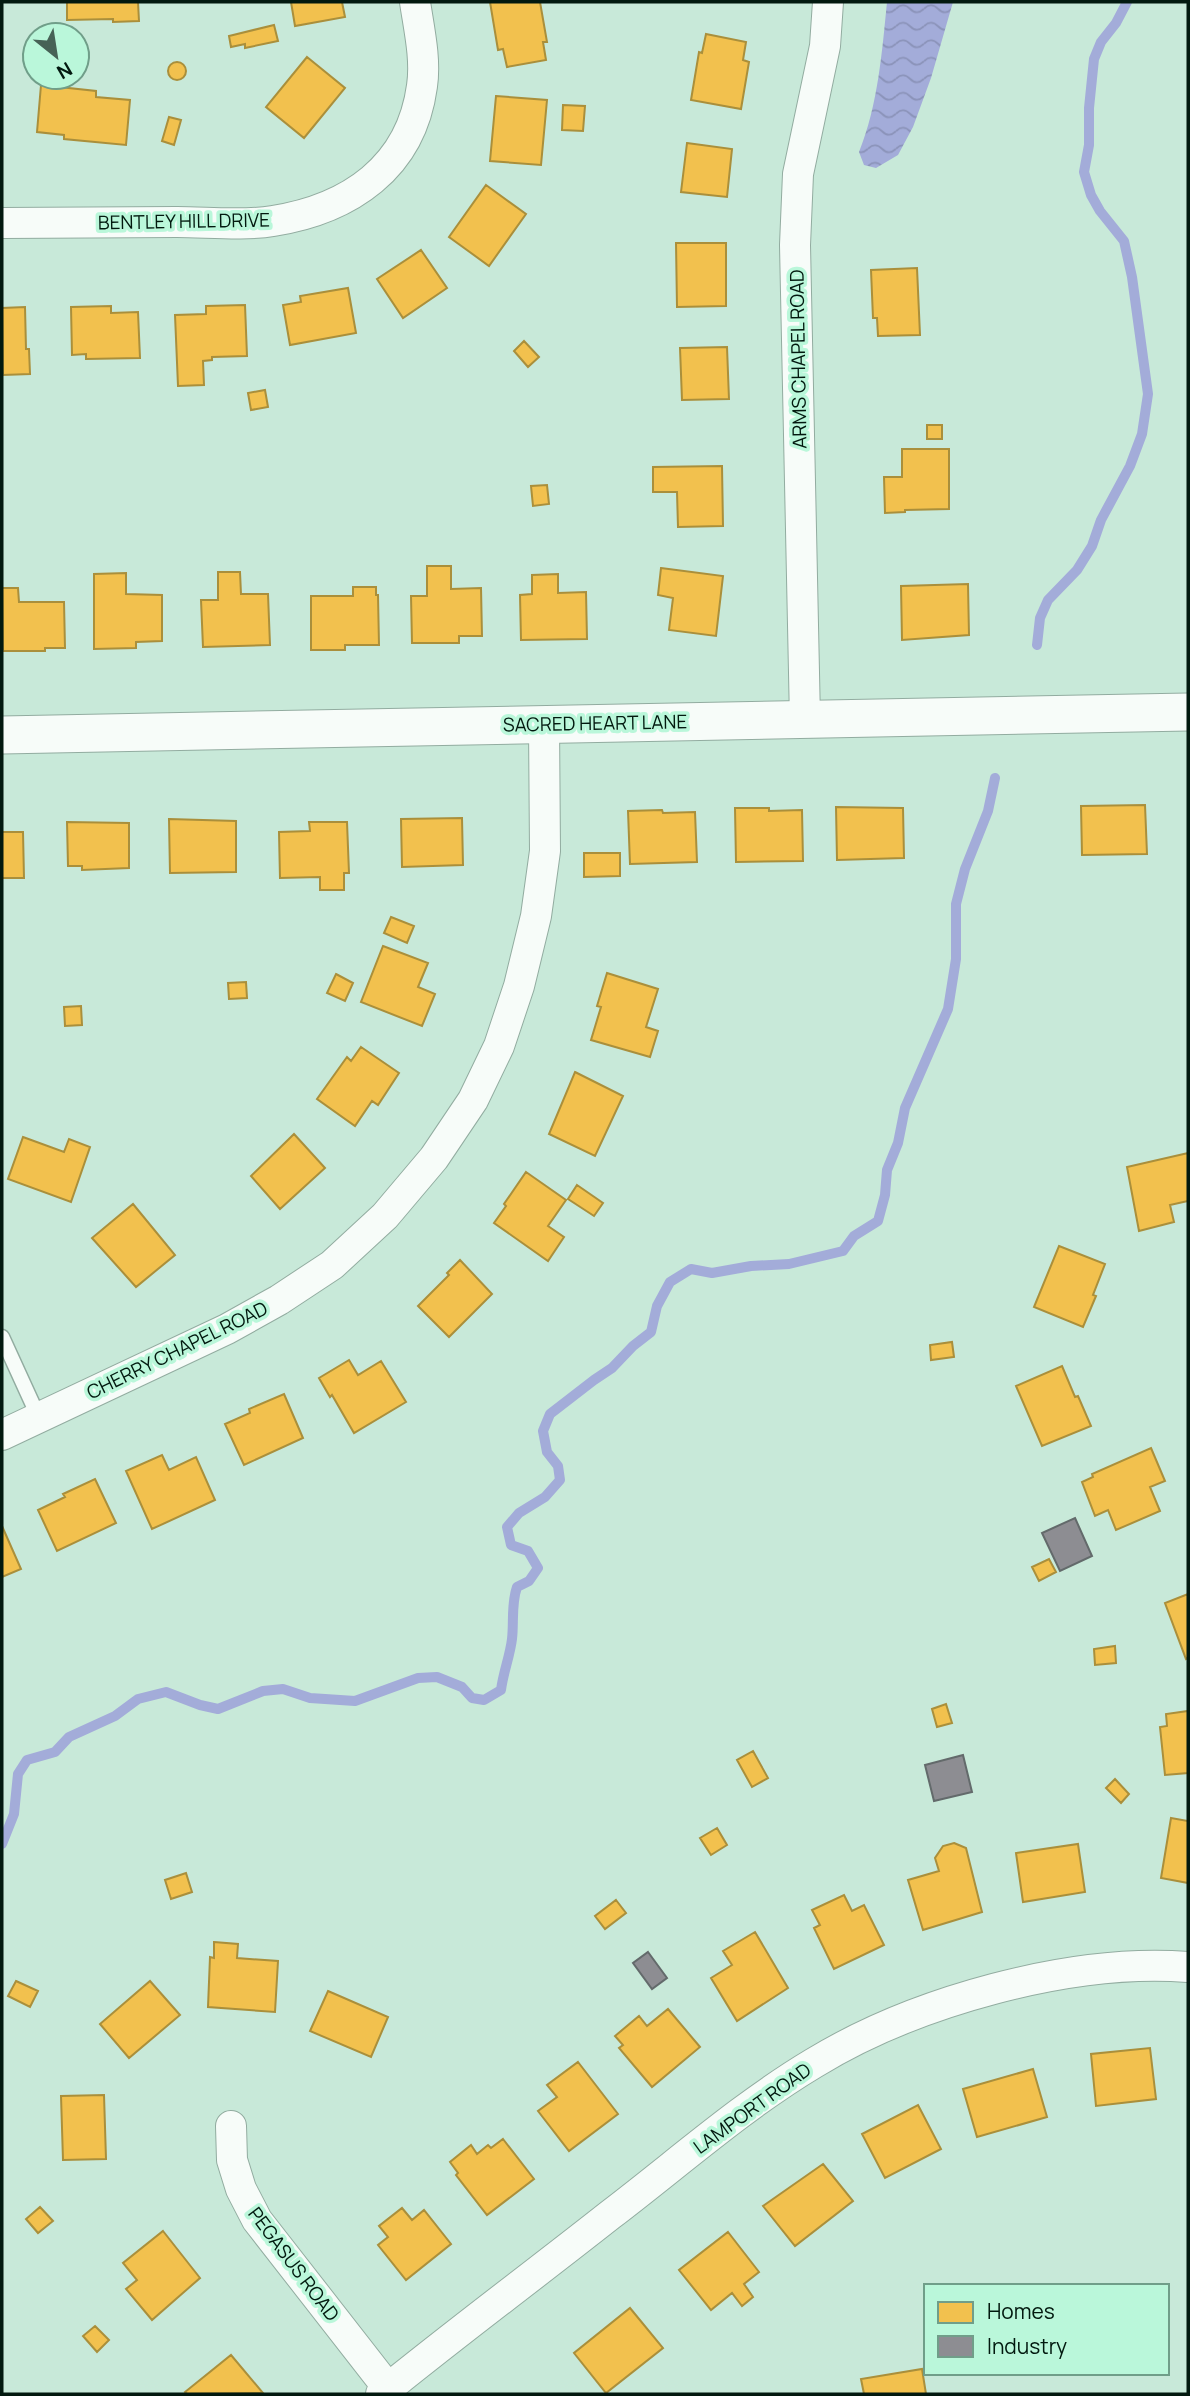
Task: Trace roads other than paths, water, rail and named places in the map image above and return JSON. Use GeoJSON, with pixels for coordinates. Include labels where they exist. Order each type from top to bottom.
{"type":"FeatureCollection","features":[{"type":"Feature","properties":{"kind":"street","name":"BENTLEY HILL DRIVE"},"geometry":{"type":"LineString","coordinates":[[2,223],[270,222],[318,211],[350,196],[377,177],[397,153],[412,125],[423,85],[422,43],[415,2]]}},
{"type":"Feature","properties":{"kind":"street","name":"ARMS CHAPEL ROAD"},"geometry":{"type":"LineString","coordinates":[[805,720],[795,245],[798,174],[825,46],[828,2]]}},
{"type":"Feature","properties":{"kind":"street","name":"SACRED HEART LANE"},"geometry":{"type":"LineString","coordinates":[[2,736],[1188,712]]}},
{"type":"Feature","properties":{"kind":"street","name":"CHERRY CHAPEL ROAD"},"geometry":{"type":"LineString","coordinates":[[2,1435],[227,1329],[332,1265],[385,1216],[434,1158],[473,1100],[499,1046],[519,986],[536,916],[545,851],[544,724]]}},
{"type":"Feature","properties":{"kind":"street","name":"LAMPORT ROAD"},"geometry":{"type":"LineString","coordinates":[[385,2391],[749,2108],[814,2063],[885,2025],[957,2000],[1028,1982],[1098,1969],[1188,1967]]}},
{"type":"Feature","properties":{"kind":"street","name":"PEGASUS ROAD"},"geometry":{"type":"LineString","coordinates":[[231,2126],[232,2160],[241,2189],[257,2220],[385,2391]]}},
{"type":"Feature","properties":{"kind":"lane"},"geometry":{"type":"LineString","coordinates":[[2,1337],[39,1418]]}},
{"type":"Feature","properties":{"kind":"water"},"geometry":{"type":"Polygon","coordinates":[[[887,2],[953,2],[931,78],[913,127],[898,155],[876,168],[864,165],[859,152],[875,97],[887,2]]]}},
{"type":"Feature","properties":{"kind":"waterway"},"geometry":{"type":"LineString","coordinates":[[1037,645],[1040,618],[1048,600],[1077,570],[1092,546],[1101,520],[1130,466],[1142,434],[1148,394],[1132,277],[1124,241],[1100,211],[1091,195],[1084,172],[1089,145],[1089,108],[1094,59],[1101,42],[1116,23],[1127,2]]}},
{"type":"Feature","properties":{"kind":"waterway"},"geometry":{"type":"LineString","coordinates":[[2,1844],[14,1814],[18,1774],[27,1760],[55,1752],[69,1737],[115,1716],[138,1699],[166,1692],[218,1709],[263,1691],[283,1689],[310,1698],[355,1701],[418,1678],[437,1677],[462,1687],[472,1698],[484,1700],[501,1690],[513,1633],[517,1587],[529,1581],[538,1568],[528,1551],[511,1545],[507,1527],[519,1513],[545,1497],[560,1480],[558,1466],[547,1452],[543,1431],[550,1414],[612,1368],[651,1332],[657,1306],[670,1282],[691,1269],[712,1273],[751,1266],[789,1264],[843,1251],[854,1236],[878,1221],[885,1195],[887,1170],[898,1143],[905,1108],[948,1009],[956,959],[956,904],[965,869],[988,811],[995,778]]}}]}
